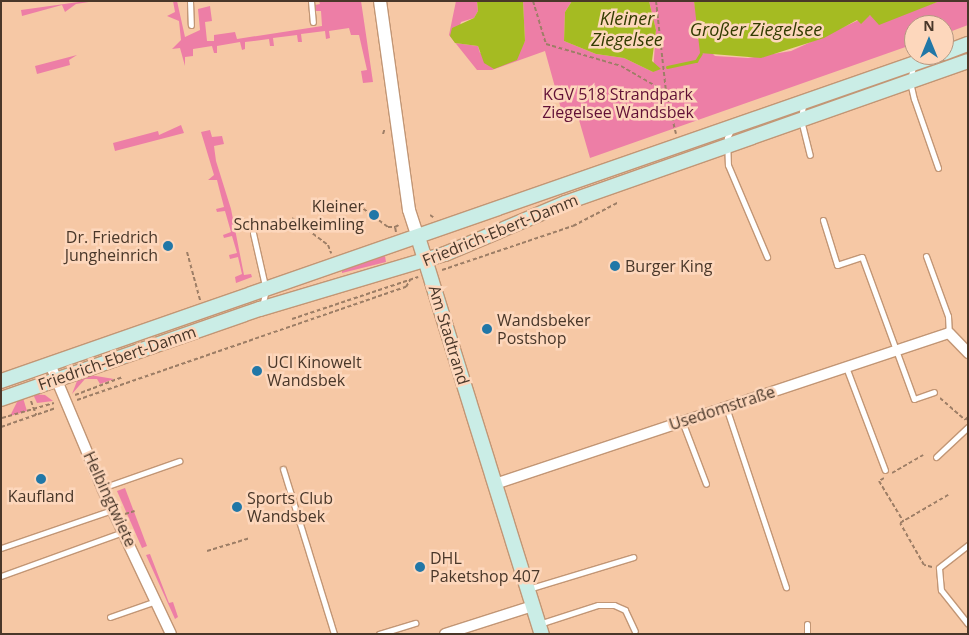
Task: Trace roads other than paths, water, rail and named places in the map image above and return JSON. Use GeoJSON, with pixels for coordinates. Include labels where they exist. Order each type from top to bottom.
{"type":"FeatureCollection","features":[{"type":"Feature","properties":{"kind":"main road"},"geometry":{"type":"LineString","coordinates":[[954,49],[968,44]]}},
{"type":"Feature","properties":{"kind":"main road","name":"Friedrich-Ebert-Damm"},"geometry":{"type":"LineString","coordinates":[[1,381],[585,178],[606,180],[726,147],[968,61]]}},
{"type":"Feature","properties":{"kind":"main road","name":"Friedrich-Ebert-Damm"},"geometry":{"type":"LineString","coordinates":[[1,399],[260,309],[428,267],[565,203],[606,180],[679,146],[908,65]]}},
{"type":"Feature","properties":{"kind":"main road","name":"Am Stadtrand"},"geometry":{"type":"LineString","coordinates":[[418,237],[540,629]]}},
{"type":"Feature","properties":{"kind":"street","name":"Am Stadtrand"},"geometry":{"type":"LineString","coordinates":[[380,1],[408,210],[418,237]]}},
{"type":"Feature","properties":{"kind":"street","name":"Usedomstraße"},"geometry":{"type":"LineString","coordinates":[[495,484],[949,333]]}},
{"type":"Feature","properties":{"kind":"street"},"geometry":{"type":"LineString","coordinates":[[949,333],[968,352]]}},
{"type":"Feature","properties":{"kind":"street","name":"Helbingtwiete"},"geometry":{"type":"LineString","coordinates":[[50,364],[102,488],[171,634]]}},
{"type":"Feature","properties":{"kind":"street"},"geometry":{"type":"LineString","coordinates":[[445,634],[533,606]]}},
{"type":"Feature","properties":{"kind":"lane"},"geometry":{"type":"LineString","coordinates":[[190,1],[191,25]]}},
{"type":"Feature","properties":{"kind":"lane"},"geometry":{"type":"LineString","coordinates":[[310,1],[313,22]]}},
{"type":"Feature","properties":{"kind":"lane"},"geometry":{"type":"LineString","coordinates":[[914,65],[910,82],[938,168]]}},
{"type":"Feature","properties":{"kind":"lane"},"geometry":{"type":"LineString","coordinates":[[804,102],[801,120],[810,156]]}},
{"type":"Feature","properties":{"kind":"lane"},"geometry":{"type":"LineString","coordinates":[[732,127],[726,147],[728,165],[767,257]]}},
{"type":"Feature","properties":{"kind":"lane"},"geometry":{"type":"LineString","coordinates":[[565,203],[585,178]]}},
{"type":"Feature","properties":{"kind":"lane"},"geometry":{"type":"LineString","coordinates":[[823,220],[838,265],[862,257],[914,399],[934,392]]}},
{"type":"Feature","properties":{"kind":"lane"},"geometry":{"type":"LineString","coordinates":[[253,233],[266,290],[260,309]]}},
{"type":"Feature","properties":{"kind":"lane"},"geometry":{"type":"LineString","coordinates":[[926,256],[948,316],[949,333]]}},
{"type":"Feature","properties":{"kind":"lane"},"geometry":{"type":"LineString","coordinates":[[846,366],[885,470]]}},
{"type":"Feature","properties":{"kind":"lane"},"geometry":{"type":"LineString","coordinates":[[726,406],[786,587]]}},
{"type":"Feature","properties":{"kind":"lane"},"geometry":{"type":"LineString","coordinates":[[682,421],[706,484]]}},
{"type":"Feature","properties":{"kind":"lane"},"geometry":{"type":"LineString","coordinates":[[936,457],[968,427]]}},
{"type":"Feature","properties":{"kind":"lane"},"geometry":{"type":"LineString","coordinates":[[102,488],[179,461]]}},
{"type":"Feature","properties":{"kind":"lane"},"geometry":{"type":"LineString","coordinates":[[283,469],[334,634]]}},
{"type":"Feature","properties":{"kind":"lane"},"geometry":{"type":"LineString","coordinates":[[1,548],[112,510]]}},
{"type":"Feature","properties":{"kind":"lane"},"geometry":{"type":"LineString","coordinates":[[1,576],[124,532]]}},
{"type":"Feature","properties":{"kind":"lane"},"geometry":{"type":"LineString","coordinates":[[968,545],[939,568],[941,590],[968,624]]}},
{"type":"Feature","properties":{"kind":"lane"},"geometry":{"type":"LineString","coordinates":[[528,589],[633,557]]}},
{"type":"Feature","properties":{"kind":"lane"},"geometry":{"type":"LineString","coordinates":[[110,617],[156,601]]}},
{"type":"Feature","properties":{"kind":"lane"},"geometry":{"type":"LineString","coordinates":[[540,629],[598,605],[614,604],[624,610],[635,631]]}},
{"type":"Feature","properties":{"kind":"lane"},"geometry":{"type":"LineString","coordinates":[[379,634],[415,623]]}},
{"type":"Feature","properties":{"kind":"lane"},"geometry":{"type":"LineString","coordinates":[[807,624],[808,634]]}},
{"type":"Feature","properties":{"kind":"water"},"geometry":{"type":"Polygon","coordinates":[[[477,1],[523,1],[525,41],[517,60],[494,69],[484,63],[478,46],[455,43],[450,36],[452,28],[474,18],[478,11],[477,1]]]}},
{"type":"Feature","properties":{"kind":"water","name":"Kleiner Ziegelsee"},"geometry":{"type":"Polygon","coordinates":[[[572,1],[649,1],[656,30],[652,61],[661,69],[653,72],[624,58],[596,54],[564,41],[565,12],[572,1]]]}},
{"type":"Feature","properties":{"kind":"water","name":"Großer Ziegelsee"},"geometry":{"type":"Polygon","coordinates":[[[694,1],[940,1],[879,25],[870,15],[861,24],[857,20],[824,38],[761,58],[700,53],[694,1]]]}},
{"type":"Feature","properties":{"kind":"waterway"},"geometry":{"type":"LineString","coordinates":[[667,67],[696,61],[701,53]]}},
{"type":"Feature","properties":{"kind":"place","name":"Kleiner Schnabelkeimling"},"geometry":{"type":"Point","coordinates":[374,215]}},
{"type":"Feature","properties":{"kind":"place","name":"Dr. Friedrich Jungheinrich"},"geometry":{"type":"Point","coordinates":[168,246]}},
{"type":"Feature","properties":{"kind":"place","name":"Burger King"},"geometry":{"type":"Point","coordinates":[615,266]}},
{"type":"Feature","properties":{"kind":"place","name":"Wandsbeker Postshop"},"geometry":{"type":"Point","coordinates":[487,329]}},
{"type":"Feature","properties":{"kind":"place","name":"UCI Kinowelt Wandsbek"},"geometry":{"type":"Point","coordinates":[257,371]}},
{"type":"Feature","properties":{"kind":"place","name":"Kaufland"},"geometry":{"type":"Point","coordinates":[41,479]}},
{"type":"Feature","properties":{"kind":"place","name":"Sports Club Wandsbek"},"geometry":{"type":"Point","coordinates":[237,507]}},
{"type":"Feature","properties":{"kind":"place","name":"DHL Paketshop 407"},"geometry":{"type":"Point","coordinates":[420,567]}},
{"type":"Feature","properties":{"kind":"park label","name":"KGV 518 Strandpark Ziegelsee Wandsbek"},"geometry":{"type":"Point","coordinates":[618,103]}}]}
